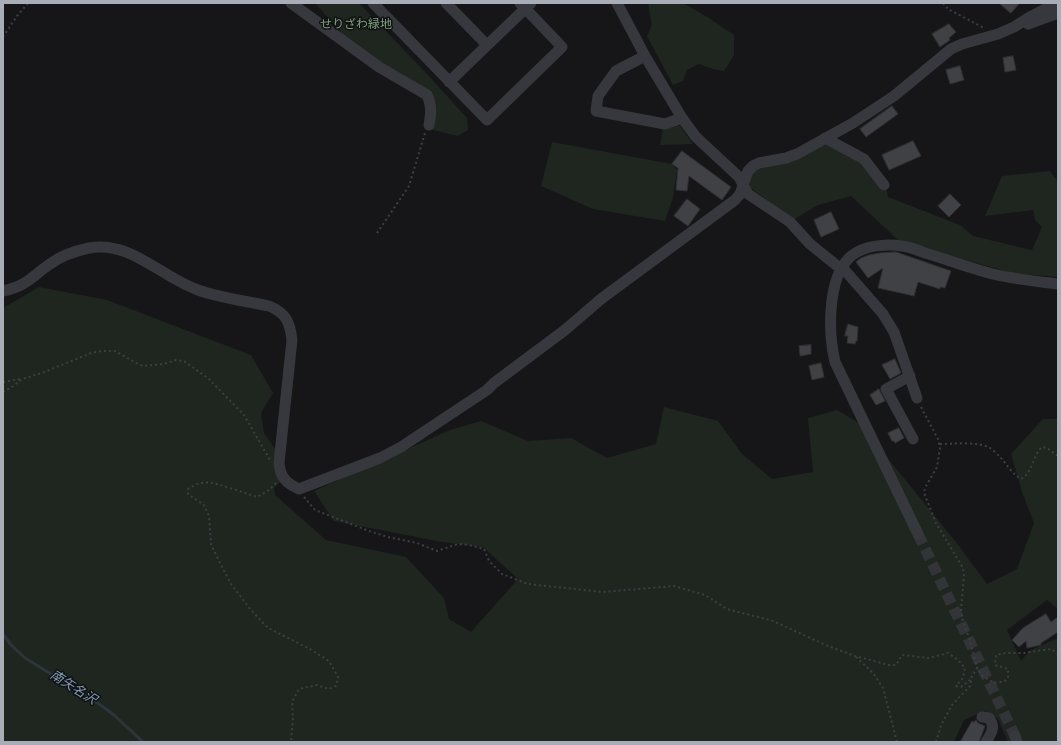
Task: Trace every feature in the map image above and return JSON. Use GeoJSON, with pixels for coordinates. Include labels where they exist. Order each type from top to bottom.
{"type":"FeatureCollection","features":[{"type":"Feature","properties":{"kind":"street"},"geometry":{"type":"LineString","coordinates":[[291,3],[379,67],[427,95],[432,113],[429,125]]}},
{"type":"Feature","properties":{"kind":"street"},"geometry":{"type":"LineString","coordinates":[[373,3],[449,82],[487,120],[562,47],[525,5],[449,82]]}},
{"type":"Feature","properties":{"kind":"street"},"geometry":{"type":"LineString","coordinates":[[446,3],[487,45]]}},
{"type":"Feature","properties":{"kind":"street"},"geometry":{"type":"LineString","coordinates":[[617,3],[645,56],[682,118],[696,137],[739,177],[748,194],[790,222],[810,244],[842,268],[883,314],[894,332],[917,398]]}},
{"type":"Feature","properties":{"kind":"street"},"geometry":{"type":"LineString","coordinates":[[3,291],[23,285],[50,264],[68,253],[99,246],[111,247],[130,254],[185,285],[197,290],[277,309],[286,317],[289,323],[292,340],[279,463],[281,475],[293,486],[299,489],[380,458],[401,447],[487,390],[520,362],[565,330],[607,295],[735,200],[740,194],[748,171],[754,166],[768,161],[786,158],[853,123],[894,96],[951,49],[962,44],[998,34],[1057,3]]}},
{"type":"Feature","properties":{"kind":"street"},"geometry":{"type":"LineString","coordinates":[[1018,24],[1032,23],[1058,13]]}},
{"type":"Feature","properties":{"kind":"street"},"geometry":{"type":"LineString","coordinates":[[645,56],[616,71],[598,96],[596,111],[665,124],[682,118]]}},
{"type":"Feature","properties":{"kind":"street"},"geometry":{"type":"LineString","coordinates":[[825,138],[864,159],[884,185]]}},
{"type":"Feature","properties":{"kind":"street"},"geometry":{"type":"LineString","coordinates":[[918,534],[835,362],[831,338],[831,308],[833,293],[842,268],[850,257],[856,252],[865,248],[879,245],[903,246],[990,273],[1058,284]]}},
{"type":"Feature","properties":{"kind":"street"},"geometry":{"type":"LineString","coordinates":[[910,376],[886,389],[913,439]]}},
{"type":"Feature","properties":{"kind":"street"},"geometry":{"type":"LineString","coordinates":[[982,717],[989,718],[992,725],[991,734],[987,741]]}},
{"type":"Feature","properties":{"kind":"path"},"geometry":{"type":"LineString","coordinates":[[3,37],[28,3]]}},
{"type":"Feature","properties":{"kind":"path"},"geometry":{"type":"LineString","coordinates":[[943,3],[948,9],[998,34]]}},
{"type":"Feature","properties":{"kind":"path"},"geometry":{"type":"LineString","coordinates":[[377,233],[409,186],[429,125]]}},
{"type":"Feature","properties":{"kind":"path"},"geometry":{"type":"LineString","coordinates":[[3,382],[22,379],[42,373],[91,353],[115,351],[136,364],[143,366],[164,364],[176,360],[184,361],[209,379],[244,415],[261,447],[281,475],[269,490],[257,497],[214,482],[203,482],[188,490],[188,494],[204,505],[209,516],[212,544],[220,563],[231,584],[250,609],[268,628],[310,649],[329,661],[338,677],[336,686],[329,689],[317,685],[299,689],[292,702],[293,719],[291,742]]}},
{"type":"Feature","properties":{"kind":"path"},"geometry":{"type":"LineString","coordinates":[[3,392],[22,379]]}},
{"type":"Feature","properties":{"kind":"path"},"geometry":{"type":"LineString","coordinates":[[917,398],[940,444],[937,467],[925,488],[924,493],[939,528],[963,568],[962,618],[977,667],[981,675],[994,683],[1005,681],[1008,677],[1008,669],[995,666],[996,655],[1051,649],[1058,654]]}},
{"type":"Feature","properties":{"kind":"path"},"geometry":{"type":"LineString","coordinates":[[940,444],[974,445],[990,448],[999,456],[1010,470],[1021,479],[1026,476],[1038,451],[1042,447],[1047,448],[1058,456]]}},
{"type":"Feature","properties":{"kind":"path"},"geometry":{"type":"LineString","coordinates":[[299,489],[315,510],[369,531],[388,537],[418,543],[437,551],[458,544],[484,549],[489,561],[502,574],[528,584],[603,592],[674,586],[705,595],[727,609],[773,621],[828,646],[855,656],[889,665],[896,665],[902,656],[929,658],[948,653],[958,660],[964,668],[962,678],[956,686],[961,687],[970,680],[977,667]]}},
{"type":"Feature","properties":{"kind":"path"},"geometry":{"type":"LineString","coordinates":[[855,656],[873,673],[883,688],[897,742]]}},
{"type":"Feature","properties":{"kind":"path"},"geometry":{"type":"LineString","coordinates":[[936,742],[940,725],[952,705],[970,686],[972,676]]}},
{"type":"Feature","properties":{"kind":"green space","name":"せりざわ緑地"},"geometry":{"type":"Polygon","coordinates":[[[315,3],[359,3],[467,118],[468,130],[458,136],[429,129],[433,103],[351,44],[315,3]]]}},
{"type":"Feature","properties":{"kind":"green space"},"geometry":{"type":"Polygon","coordinates":[[[648,3],[683,3],[734,35],[734,55],[724,71],[699,64],[687,70],[683,81],[673,85],[647,36],[652,25],[648,3]]]}},
{"type":"Feature","properties":{"kind":"green space"},"geometry":{"type":"Polygon","coordinates":[[[680,126],[693,144],[660,145],[663,128],[680,126]]]}},
{"type":"Feature","properties":{"kind":"green space"},"geometry":{"type":"Polygon","coordinates":[[[552,142],[672,164],[677,170],[673,198],[665,221],[593,209],[541,186],[552,142]]]}},
{"type":"Feature","properties":{"kind":"green space"},"geometry":{"type":"Polygon","coordinates":[[[825,143],[866,158],[885,181],[888,197],[960,225],[973,236],[1032,250],[1042,227],[1035,220],[1033,210],[985,216],[1002,176],[1050,171],[1058,182],[1058,277],[1012,273],[899,241],[851,196],[818,205],[793,220],[750,187],[750,177],[755,171],[825,143]]]}},
{"type":"Feature","properties":{"kind":"green space"},"geometry":{"type":"Polygon","coordinates":[[[39,287],[107,300],[251,355],[273,393],[261,413],[264,433],[279,454],[285,478],[274,488],[275,495],[326,540],[406,557],[444,598],[449,619],[471,632],[518,579],[483,547],[442,542],[334,521],[314,491],[450,430],[481,421],[528,441],[571,438],[607,458],[656,444],[664,407],[718,421],[742,454],[772,479],[813,472],[808,418],[837,410],[859,423],[956,542],[987,584],[1017,569],[1034,523],[1023,495],[1011,454],[1043,419],[1058,419],[1058,609],[1047,600],[1007,630],[1021,661],[1029,651],[1058,638],[1058,742],[1008,742],[998,719],[985,711],[964,720],[954,742],[3,742],[3,308],[39,287]]]}},
{"type":"Feature","properties":{"kind":"building"},"geometry":{"type":"Polygon","coordinates":[[[999,3],[1020,3],[1011,13],[999,3]]]}},
{"type":"Feature","properties":{"kind":"building"},"geometry":{"type":"Polygon","coordinates":[[[949,24],[956,32],[949,38],[950,40],[940,47],[932,34],[949,24]]]}},
{"type":"Feature","properties":{"kind":"building"},"geometry":{"type":"Polygon","coordinates":[[[1013,56],[1016,70],[1005,72],[1003,58],[1013,56]]]}},
{"type":"Feature","properties":{"kind":"building"},"geometry":{"type":"Polygon","coordinates":[[[960,66],[964,80],[950,84],[946,70],[960,66]]]}},
{"type":"Feature","properties":{"kind":"building"},"geometry":{"type":"Polygon","coordinates":[[[892,106],[898,114],[866,137],[860,129],[892,106]]]}},
{"type":"Feature","properties":{"kind":"building"},"geometry":{"type":"Polygon","coordinates":[[[913,141],[921,156],[889,170],[882,155],[913,141]]]}},
{"type":"Feature","properties":{"kind":"building"},"geometry":{"type":"Polygon","coordinates":[[[682,151],[731,187],[722,200],[689,176],[687,191],[676,190],[678,168],[672,164],[682,151]]]}},
{"type":"Feature","properties":{"kind":"building"},"geometry":{"type":"Polygon","coordinates":[[[950,194],[961,205],[949,217],[938,206],[950,194]]]}},
{"type":"Feature","properties":{"kind":"building"},"geometry":{"type":"Polygon","coordinates":[[[687,199],[700,209],[688,226],[674,216],[687,199]]]}},
{"type":"Feature","properties":{"kind":"building"},"geometry":{"type":"Polygon","coordinates":[[[831,212],[839,229],[821,237],[814,220],[831,212]]]}},
{"type":"Feature","properties":{"kind":"building"},"geometry":{"type":"Polygon","coordinates":[[[896,252],[951,271],[945,288],[940,287],[940,289],[918,282],[914,296],[878,288],[883,268],[868,278],[856,262],[869,255],[896,252]]]}},
{"type":"Feature","properties":{"kind":"building"},"geometry":{"type":"Polygon","coordinates":[[[848,324],[858,327],[857,341],[855,344],[847,343],[848,336],[845,336],[848,324]]]}},
{"type":"Feature","properties":{"kind":"building"},"geometry":{"type":"Polygon","coordinates":[[[811,345],[811,354],[800,356],[799,346],[811,345]]]}},
{"type":"Feature","properties":{"kind":"building"},"geometry":{"type":"Polygon","coordinates":[[[895,359],[901,373],[890,379],[882,365],[895,359]]]}},
{"type":"Feature","properties":{"kind":"building"},"geometry":{"type":"Polygon","coordinates":[[[821,363],[824,377],[812,380],[809,366],[821,363]]]}},
{"type":"Feature","properties":{"kind":"building"},"geometry":{"type":"Polygon","coordinates":[[[879,389],[885,401],[876,405],[870,395],[879,389]]]}},
{"type":"Feature","properties":{"kind":"building"},"geometry":{"type":"Polygon","coordinates":[[[899,428],[904,438],[895,443],[892,441],[888,433],[899,428]]]}},
{"type":"Feature","properties":{"kind":"building"},"geometry":{"type":"Polygon","coordinates":[[[1046,614],[1051,622],[1058,617],[1058,632],[1041,643],[1041,645],[1027,648],[1026,641],[1019,647],[1012,640],[1023,628],[1046,614]]]}},
{"type":"Feature","properties":{"kind":"building"},"geometry":{"type":"Polygon","coordinates":[[[976,720],[978,723],[985,726],[979,742],[960,742],[972,721],[974,722],[976,720]]]}},
{"type":"Feature","properties":{"kind":"waterway","name":"南矢名沢"},"geometry":{"type":"LineString","coordinates":[[3,634],[11,645],[25,658],[95,701],[114,715],[143,742]]}},
{"type":"Feature","properties":{"kind":"tunnel"},"geometry":{"type":"LineString","coordinates":[[918,534],[1015,736]]}}]}
